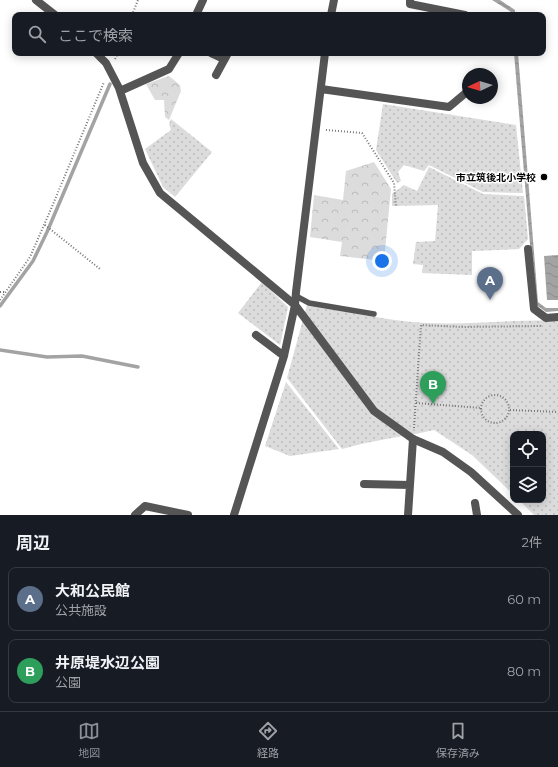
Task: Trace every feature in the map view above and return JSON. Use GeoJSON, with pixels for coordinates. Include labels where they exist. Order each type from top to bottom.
{"type":"FeatureCollection","features":[{"type":"Feature","properties":{"kind":"street"},"geometry":{"type":"LineString","coordinates":[[36,0],[51,12]]}},
{"type":"Feature","properties":{"kind":"street"},"geometry":{"type":"LineString","coordinates":[[197,12],[203,0]]}},
{"type":"Feature","properties":{"kind":"street"},"geometry":{"type":"LineString","coordinates":[[332,12],[334,0]]}},
{"type":"Feature","properties":{"kind":"street"},"geometry":{"type":"LineString","coordinates":[[410,0],[410,4],[450,12]]}},
{"type":"Feature","properties":{"kind":"street"},"geometry":{"type":"LineString","coordinates":[[99,56],[106,63],[120,91],[143,163],[160,193],[296,301],[374,411],[413,439],[444,452],[471,472],[509,511],[518,515]]}},
{"type":"Feature","properties":{"kind":"street"},"geometry":{"type":"LineString","coordinates":[[120,91],[169,69],[177,56]]}},
{"type":"Feature","properties":{"kind":"street"},"geometry":{"type":"LineString","coordinates":[[216,75],[226,56]]}},
{"type":"Feature","properties":{"kind":"street"},"geometry":{"type":"LineString","coordinates":[[234,515],[284,356],[296,301],[325,56]]}},
{"type":"Feature","properties":{"kind":"street"},"geometry":{"type":"LineString","coordinates":[[321,89],[449,107],[462,96]]}},
{"type":"Feature","properties":{"kind":"street"},"geometry":{"type":"LineString","coordinates":[[528,249],[534,309],[546,318],[558,317]]}},
{"type":"Feature","properties":{"kind":"street"},"geometry":{"type":"LineString","coordinates":[[256,335],[284,356]]}},
{"type":"Feature","properties":{"kind":"street"},"geometry":{"type":"LineString","coordinates":[[408,515],[413,439]]}},
{"type":"Feature","properties":{"kind":"street"},"geometry":{"type":"LineString","coordinates":[[364,484],[410,485]]}},
{"type":"Feature","properties":{"kind":"street"},"geometry":{"type":"LineString","coordinates":[[475,503],[476,515]]}},
{"type":"Feature","properties":{"kind":"street"},"geometry":{"type":"LineString","coordinates":[[135,515],[145,506],[188,515]]}},
{"type":"Feature","properties":{"kind":"lane"},"geometry":{"type":"LineString","coordinates":[[296,301],[374,314]]}},
{"type":"Feature","properties":{"kind":"path"},"geometry":{"type":"LineString","coordinates":[[133,12],[138,0]]}},
{"type":"Feature","properties":{"kind":"path"},"geometry":{"type":"LineString","coordinates":[[0,300],[30,257],[45,225],[109,70]]}},
{"type":"Feature","properties":{"kind":"path"},"geometry":{"type":"LineString","coordinates":[[323,129],[362,134],[394,183],[396,206]]}},
{"type":"Feature","properties":{"kind":"path"},"geometry":{"type":"LineString","coordinates":[[45,225],[100,269]]}},
{"type":"Feature","properties":{"kind":"path"},"geometry":{"type":"LineString","coordinates":[[0,292],[6,292]]}},
{"type":"Feature","properties":{"kind":"path"},"geometry":{"type":"LineString","coordinates":[[414,428],[421,325],[462,327],[542,326]]}},
{"type":"Feature","properties":{"kind":"path"},"geometry":{"type":"LineString","coordinates":[[494,394],[507,400],[510,410],[503,421],[494,423],[486,420],[481,412],[481,408],[485,399],[494,394]]}},
{"type":"Feature","properties":{"kind":"path"},"geometry":{"type":"LineString","coordinates":[[416,403],[481,408]]}},
{"type":"Feature","properties":{"kind":"path"},"geometry":{"type":"LineString","coordinates":[[510,410],[558,412]]}},
{"type":"Feature","properties":{"kind":"green space"},"geometry":{"type":"Polygon","coordinates":[[[169,76],[180,85],[181,91],[169,120],[165,117],[164,100],[155,100],[146,84],[169,76]]]}},
{"type":"Feature","properties":{"kind":"green space"},"geometry":{"type":"Polygon","coordinates":[[[383,104],[516,125],[523,193],[483,192],[429,165],[424,171],[404,165],[398,172],[401,181],[397,183],[376,150],[383,104]]]}},
{"type":"Feature","properties":{"kind":"green space"},"geometry":{"type":"Polygon","coordinates":[[[171,119],[212,152],[175,197],[163,187],[145,149],[171,130],[169,124],[171,119]]]}},
{"type":"Feature","properties":{"kind":"green space"},"geometry":{"type":"Polygon","coordinates":[[[374,162],[391,189],[384,261],[340,256],[342,242],[310,237],[314,195],[343,200],[346,171],[374,162]]]}},
{"type":"Feature","properties":{"kind":"green space"},"geometry":{"type":"Polygon","coordinates":[[[429,167],[483,194],[524,196],[528,239],[519,249],[472,251],[472,275],[422,273],[423,265],[413,264],[416,242],[435,241],[438,205],[392,206],[392,194],[404,185],[417,191],[429,167]]]}},
{"type":"Feature","properties":{"kind":"green space"},"geometry":{"type":"Polygon","coordinates":[[[262,282],[288,307],[280,345],[238,313],[262,282]]]}},
{"type":"Feature","properties":{"kind":"green space"},"geometry":{"type":"Polygon","coordinates":[[[307,305],[382,318],[427,323],[558,321],[558,515],[534,515],[522,503],[546,503],[546,431],[510,431],[510,491],[472,455],[434,430],[365,443],[342,449],[287,378],[307,305]]]}},
{"type":"Feature","properties":{"kind":"green space"},"geometry":{"type":"Polygon","coordinates":[[[286,382],[339,449],[290,456],[265,446],[286,382]]]}},
{"type":"Feature","properties":{"kind":"water"},"geometry":{"type":"Polygon","coordinates":[[[492,0],[500,0],[515,10],[515,12],[511,12],[492,0]]]}},
{"type":"Feature","properties":{"kind":"water"},"geometry":{"type":"Polygon","coordinates":[[[514,56],[518,56],[538,302],[546,308],[558,308],[558,311],[546,312],[535,304],[514,56]]]}},
{"type":"Feature","properties":{"kind":"water"},"geometry":{"type":"Polygon","coordinates":[[[558,255],[558,300],[547,300],[544,256],[558,255]]]}},
{"type":"Feature","properties":{"kind":"waterway"},"geometry":{"type":"LineString","coordinates":[[0,306],[33,261],[47,232],[110,84]]}},
{"type":"Feature","properties":{"kind":"waterway"},"geometry":{"type":"LineString","coordinates":[[0,350],[47,357],[82,356],[138,367]]}},
{"type":"Feature","properties":{"kind":"place","name":"市立筑後北小学校"},"geometry":{"type":"Point","coordinates":[544,177]}},
{"type":"Feature","properties":{"kind":"place","name":"大和公民館"},"geometry":{"type":"Point","coordinates":[490,300]}},
{"type":"Feature","properties":{"kind":"place","name":"井原堤水辺公園"},"geometry":{"type":"Point","coordinates":[433,404]}}]}
